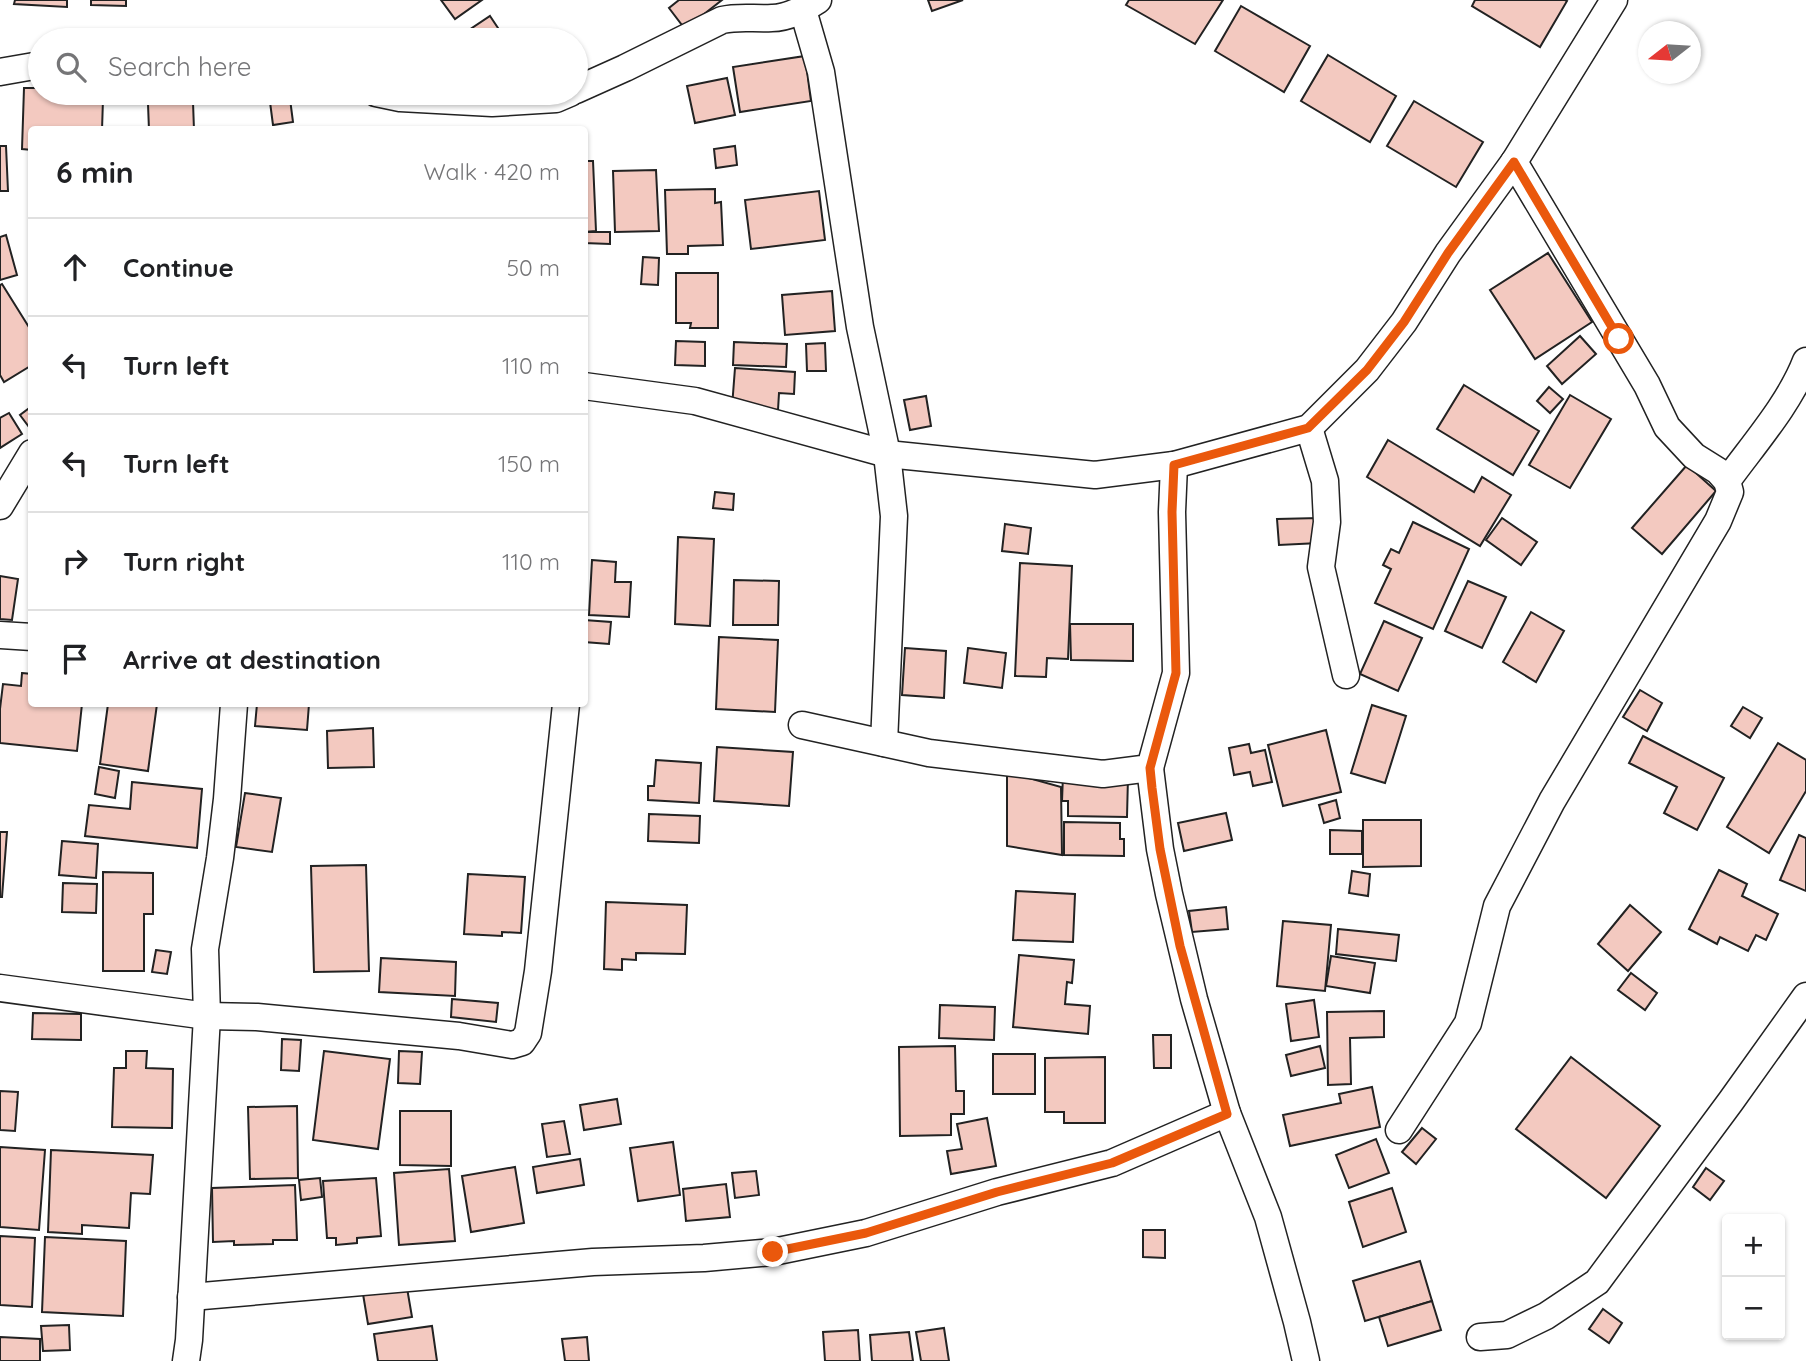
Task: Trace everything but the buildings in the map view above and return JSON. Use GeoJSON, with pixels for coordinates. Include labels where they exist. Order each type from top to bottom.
{"type":"FeatureCollection","features":[{"type":"Feature","properties":{"kind":"street"},"geometry":{"type":"LineString","coordinates":[[588,387],[695,401],[887,454],[1095,475],[1174,465],[1308,428],[1367,370],[1404,322],[1448,253],[1514,162],[1614,0]]}},
{"type":"Feature","properties":{"kind":"street"},"geometry":{"type":"LineString","coordinates":[[588,85],[722,20],[734,17],[775,18],[810,5],[860,327],[887,454],[894,516],[884,743]]}},
{"type":"Feature","properties":{"kind":"street"},"geometry":{"type":"LineString","coordinates":[[0,72],[28,67]]}},
{"type":"Feature","properties":{"kind":"street"},"geometry":{"type":"LineString","coordinates":[[1399,1130],[1468,1023],[1497,906],[1552,801],[1718,521],[1730,492],[1727,481],[1718,471],[1694,456],[1667,427],[1647,385],[1514,162]]}},
{"type":"Feature","properties":{"kind":"street"},"geometry":{"type":"LineString","coordinates":[[1727,481],[1775,416],[1806,361]]}},
{"type":"Feature","properties":{"kind":"street"},"geometry":{"type":"LineString","coordinates":[[1308,428],[1325,481],[1327,522],[1321,567],[1346,675]]}},
{"type":"Feature","properties":{"kind":"street"},"geometry":{"type":"LineString","coordinates":[[0,506],[28,460]]}},
{"type":"Feature","properties":{"kind":"street"},"geometry":{"type":"LineString","coordinates":[[1174,465],[1172,512],[1176,673],[1150,768],[1160,849],[1180,946],[1227,1114],[1268,1217],[1306,1361]]}},
{"type":"Feature","properties":{"kind":"street"},"geometry":{"type":"LineString","coordinates":[[0,635],[28,637]]}},
{"type":"Feature","properties":{"kind":"street"},"geometry":{"type":"LineString","coordinates":[[186,1361],[207,1016],[205,949],[224,822],[234,707]]}},
{"type":"Feature","properties":{"kind":"street"},"geometry":{"type":"LineString","coordinates":[[0,988],[207,1016],[257,1017],[459,1036],[512,1045],[522,1042],[528,1032],[538,971],[566,707]]}},
{"type":"Feature","properties":{"kind":"street"},"geometry":{"type":"LineString","coordinates":[[802,725],[929,752],[1104,774],[1150,768]]}},
{"type":"Feature","properties":{"kind":"street"},"geometry":{"type":"LineString","coordinates":[[1480,1337],[1507,1335],[1546,1316],[1597,1282],[1806,996]]}},
{"type":"Feature","properties":{"kind":"street"},"geometry":{"type":"LineString","coordinates":[[191,1297],[593,1262],[705,1258],[773,1252],[866,1233],[997,1192],[1112,1163],[1227,1114]]}},
{"type":"Feature","properties":{"kind":"route"},"geometry":{"type":"LineString","coordinates":[[773,1252],[866,1233],[997,1192],[1112,1163],[1227,1114],[1180,946],[1160,849],[1150,768],[1176,673],[1172,512],[1174,465],[1308,428],[1367,370],[1404,322],[1448,253],[1514,162],[1619,339]]}}]}
